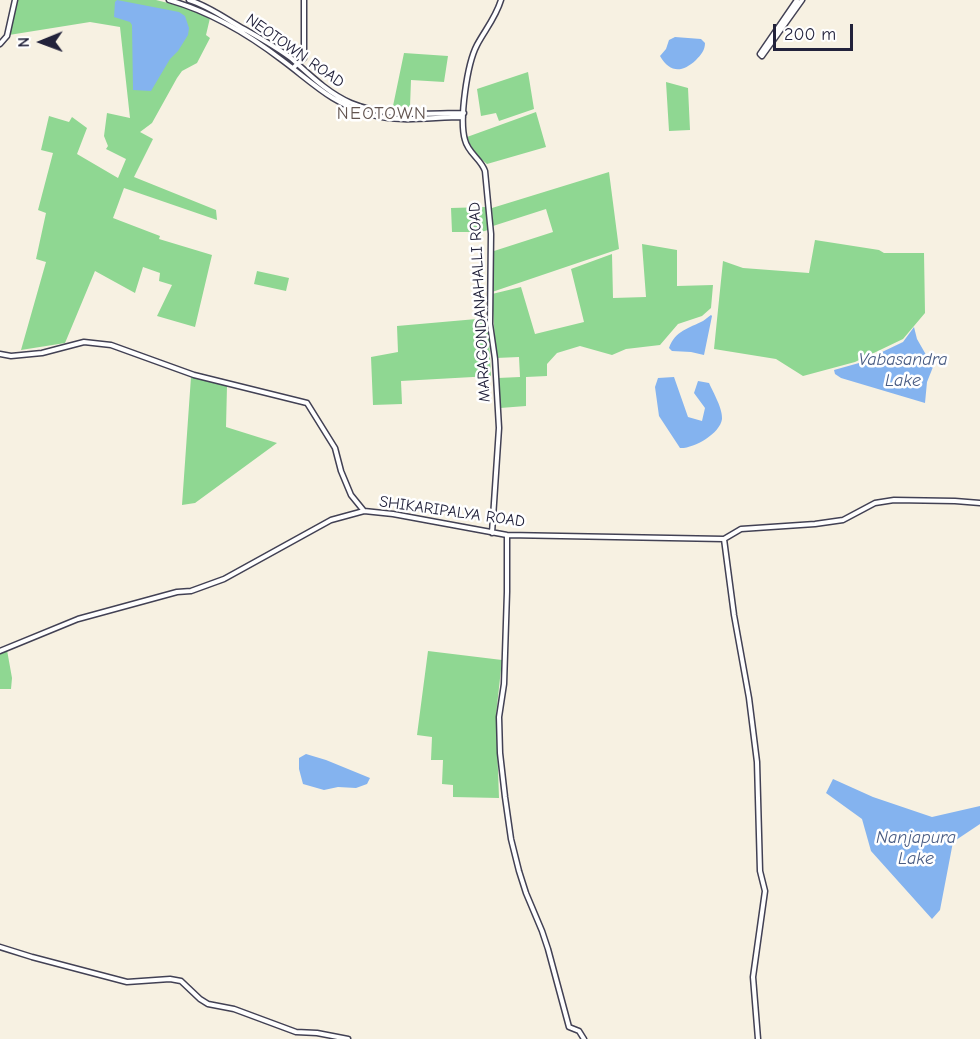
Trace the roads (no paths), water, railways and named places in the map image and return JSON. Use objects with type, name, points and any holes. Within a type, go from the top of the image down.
[{"type":"street","points":[[0,44],[7,36],[15,0]]},
{"type":"street","name":"NEOTOWN ROAD","points":[[169,0],[227,23],[267,48],[326,95],[342,104],[369,114],[392,119],[462,116]]},
{"type":"street","name":"NEOTOWN ROAD","points":[[189,0],[219,14],[270,44],[298,64],[320,84],[350,102],[393,114],[462,116]]},
{"type":"street","points":[[293,68],[304,58],[304,0]]},
{"type":"street","name":"MARAGONDANAHALLI ROAD","points":[[492,533],[499,428],[495,359],[490,324],[491,234],[485,171],[466,144],[462,116],[467,77],[476,45],[489,26],[501,0]]},
{"type":"street","points":[[761,55],[800,0]]},
{"type":"street","name":"SHIKARIPALYA ROAD","points":[[0,354],[12,356],[42,353],[84,342],[111,345],[194,375],[307,403],[335,448],[351,495],[364,511],[393,514],[507,535],[724,539]]},
{"type":"street","points":[[758,1039],[753,977],[765,891],[760,871],[757,762],[724,539],[741,529],[815,524],[843,519],[875,503],[894,500],[980,503]]},
{"type":"street","points":[[0,651],[78,619],[177,592],[205,587],[239,572],[331,520],[364,511]]},
{"type":"street","points":[[507,535],[504,684],[499,717],[500,753],[511,839],[525,893],[548,949],[569,1027],[579,1031],[584,1039]]},
{"type":"street","points":[[0,946],[32,957],[127,982],[170,979],[181,981],[208,1004],[234,1009],[296,1032],[317,1033],[348,1039]]},
{"type":"water","points":[[117,0],[179,12],[185,16],[189,28],[188,35],[151,91],[133,90],[132,25],[130,22],[114,17]]},
{"type":"water","points":[[675,37],[701,39],[705,43],[698,58],[681,69],[668,66],[660,56],[669,40]]},
{"type":"water","points":[[711,315],[704,355],[672,351],[669,348],[679,334]]},
{"type":"water","name":"Vabasandra Lake","points":[[914,327],[917,339],[933,367],[927,382],[925,403],[841,378],[835,374],[834,370],[859,363],[903,342]]},
{"type":"water","points":[[674,377],[688,417],[702,421],[705,408],[694,393],[698,381],[709,383],[722,415],[720,425],[711,435],[685,448],[680,448],[659,416],[655,387],[658,378]]},
{"type":"water","points":[[306,754],[370,778],[367,784],[356,788],[338,787],[324,790],[303,784],[299,758]]},
{"type":"water","name":"Nanjapura Lake","points":[[833,779],[873,797],[932,817],[980,806],[980,824],[953,842],[940,910],[932,919],[871,851],[862,819],[826,793]]},
{"type":"district","name":"NEOTOWN","points":[[382,114]]}]
